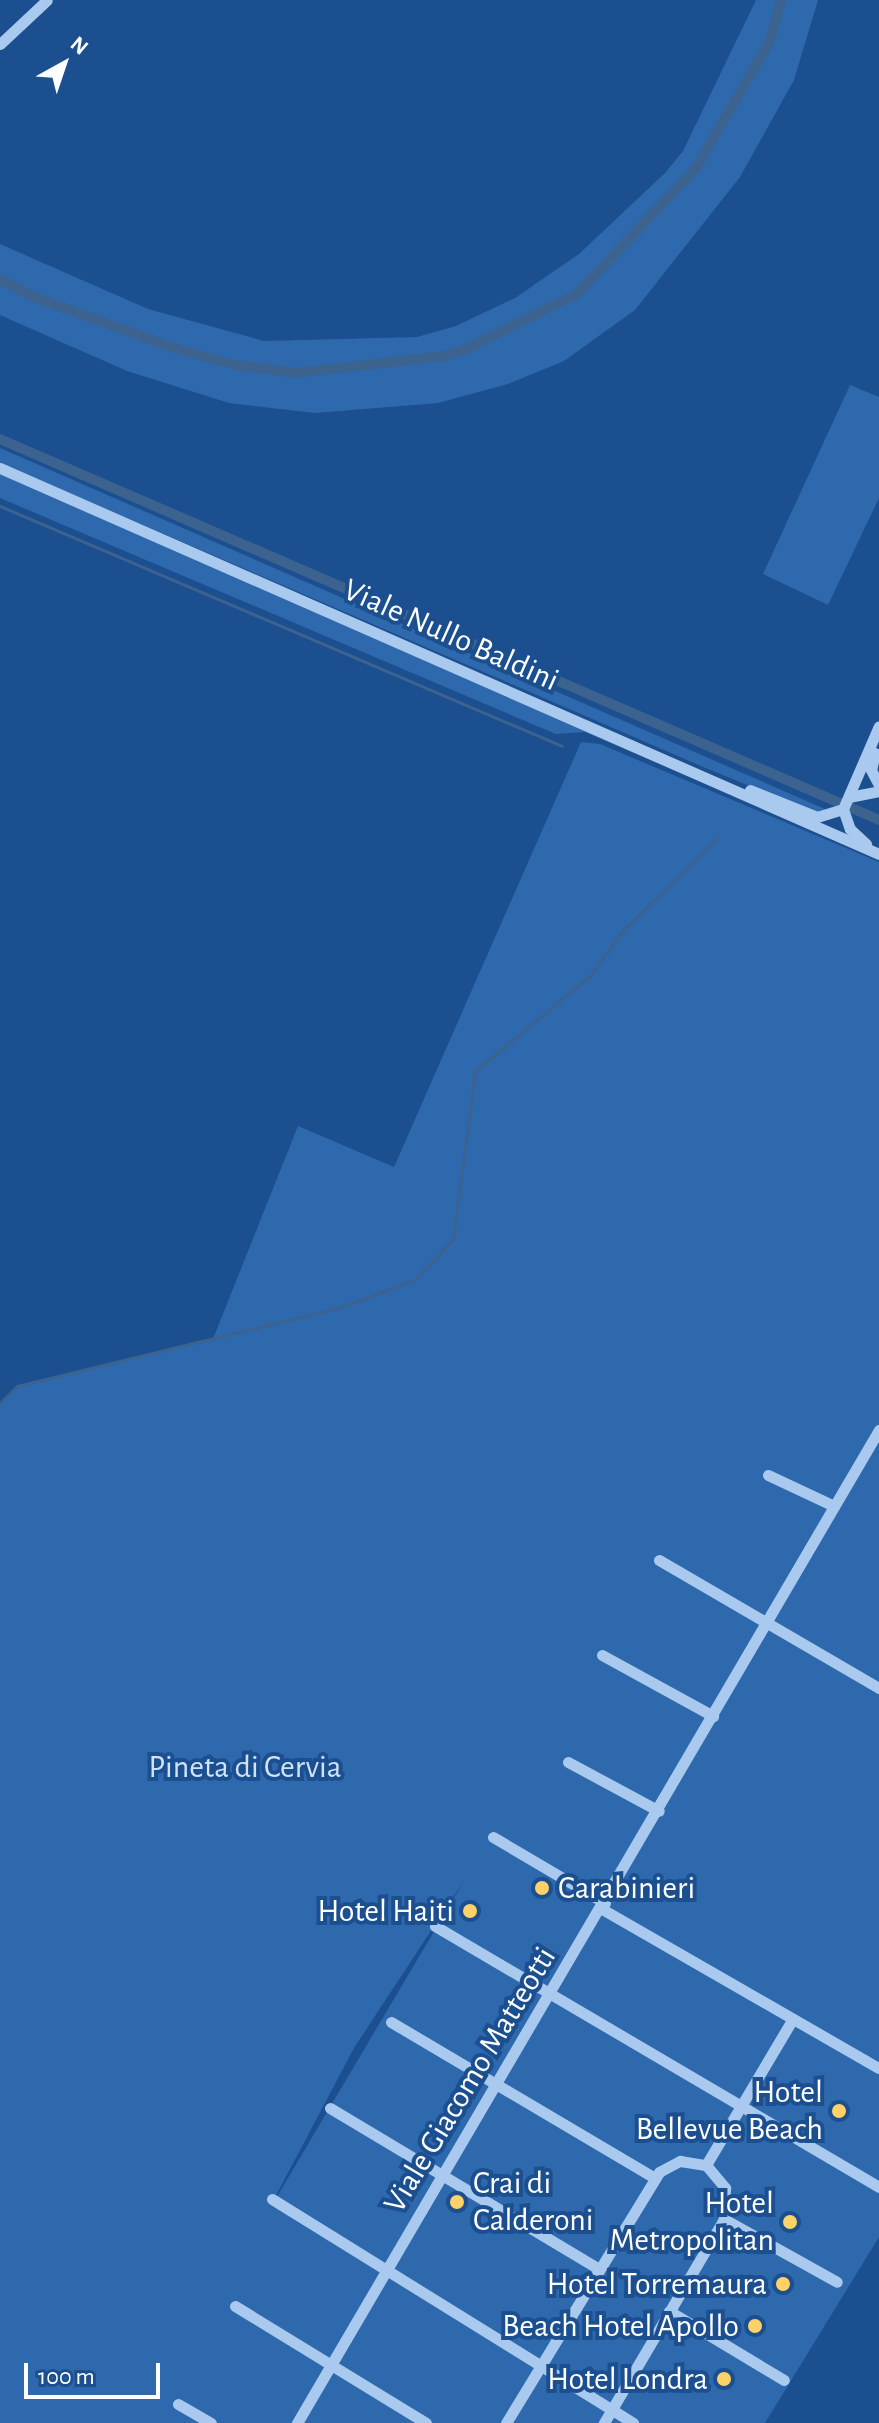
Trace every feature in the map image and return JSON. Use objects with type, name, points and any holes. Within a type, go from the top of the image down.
[{"type":"street","points":[[0,44],[47,0]]},
{"type":"street","name":"Viale Nullo Baldini","points":[[0,468],[682,764],[879,854]]},
{"type":"street","points":[[879,726],[846,803],[850,829],[879,854]]},
{"type":"street","points":[[879,743],[870,764],[879,785]]},
{"type":"street","points":[[682,764],[817,817],[879,791]]},
{"type":"street","name":"Viale Giacomo Matteotti","points":[[297,2423],[496,2084],[552,1995],[879,1430]]},
{"type":"street","points":[[768,1475],[834,1506]]},
{"type":"street","points":[[659,1560],[879,1688]]},
{"type":"street","points":[[602,1655],[713,1716]]},
{"type":"street","points":[[568,1762],[659,1811]]},
{"type":"street","points":[[493,1837],[792,2020],[879,2068]]},
{"type":"street","points":[[435,1926],[879,2187]]},
{"type":"street","points":[[706,2165],[792,2020]]},
{"type":"street","points":[[391,2022],[655,2178]]},
{"type":"street","points":[[330,2108],[599,2269]]},
{"type":"street","points":[[506,2423],[655,2178],[672,2163],[706,2165],[725,2188],[724,2219],[604,2423]]},
{"type":"street","points":[[272,2199],[633,2423]]},
{"type":"street","points":[[724,2219],[837,2282]]},
{"type":"street","points":[[235,2306],[426,2423]]},
{"type":"street","points":[[669,2311],[784,2380]]},
{"type":"street","points":[[178,2404],[211,2423]]},
{"type":"green space","points":[[756,0],[818,0],[794,80],[740,177],[635,310],[564,361],[508,384],[438,403],[315,413],[229,403],[127,371],[0,315],[0,244],[148,309],[264,341],[417,337],[456,326],[515,298],[579,254],[666,172],[683,151]]},
{"type":"green space","points":[[850,385],[879,397],[879,498],[828,605],[763,574]]},
{"type":"green space","points":[[0,448],[825,809],[824,812],[815,813],[701,766],[0,463]]},
{"type":"green space","points":[[0,473],[732,795],[585,732],[556,734],[0,498]]},
{"type":"green space","name":"Pineta di Cervia","points":[[581,742],[600,744],[879,862],[879,2237],[765,2423],[0,2423],[0,1404],[18,1386],[213,1339],[298,1126],[394,1167]],"holes":[[[465,1879],[272,2205],[354,2048]]]},
{"type":"waterway","points":[[0,279],[34,297],[177,349],[236,365],[296,373],[445,356],[466,349],[577,294],[696,168],[770,41],[781,0]]},
{"type":"waterway","points":[[0,439],[879,820]]},
{"type":"waterway","points":[[0,506],[562,746]]},
{"type":"waterway","points":[[0,1403],[17,1386],[338,1308],[415,1280],[453,1239],[475,1071],[590,976],[623,930],[717,839]]},
{"type":"place","name":"Carabinieri","points":[[542,1888]]},
{"type":"place","name":"Hotel Haiti","points":[[470,1911]]},
{"type":"place","name":"Hotel Bellevue Beach","points":[[839,2111]]},
{"type":"place","name":"Crai di Calderoni","points":[[457,2202]]},
{"type":"place","name":"Hotel Metropolitan","points":[[790,2222]]},
{"type":"place","name":"Hotel Torremaura","points":[[783,2284]]},
{"type":"place","name":"Beach Hotel Apollo","points":[[755,2326]]},
{"type":"place","name":"Hotel Londra","points":[[724,2379]]}]
